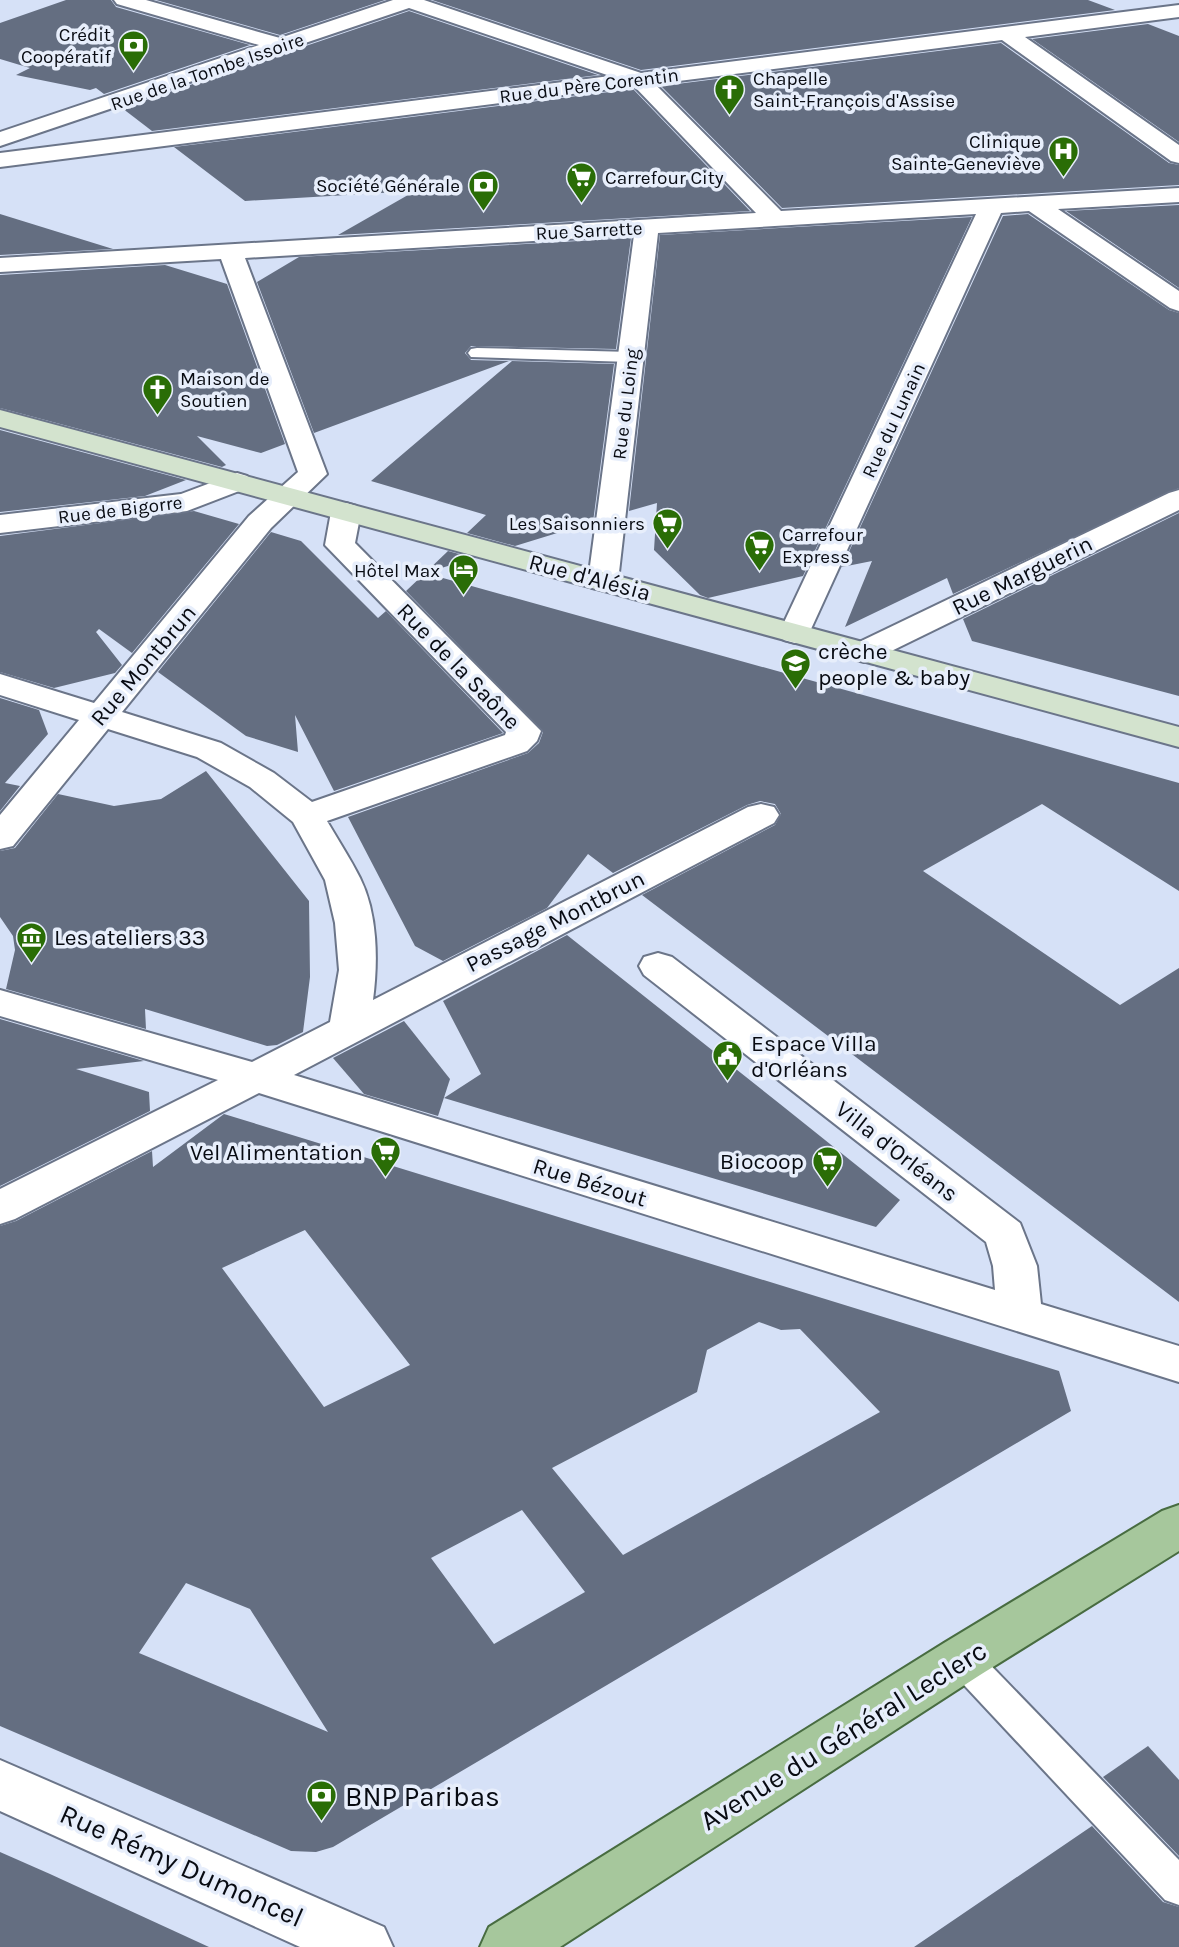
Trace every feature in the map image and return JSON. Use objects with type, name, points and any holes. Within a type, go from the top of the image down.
[{"type":"main road","name":"Rue d'Alésia","points":[[0,418],[1179,737]]},
{"type":"main road","name":"Avenue du Général Leclerc","points":[[509,1947],[962,1659],[1179,1526]]},
{"type":"street","points":[[124,0],[283,45]]},
{"type":"street","points":[[409,0],[639,79],[775,219]]},
{"type":"street","name":"Rue de la Tombe Issoire","points":[[0,139],[409,0]]},
{"type":"street","name":"Rue du Père Corentin","points":[[0,160],[1179,11]]},
{"type":"street","points":[[1006,33],[1179,156]]},
{"type":"street","points":[[0,116],[35,128],[58,152]]},
{"type":"street","name":"Rue Sarrette","points":[[0,265],[1179,195]]},
{"type":"street","points":[[1034,204],[1179,303]]},
{"type":"street","name":"Rue du Lunain","points":[[795,633],[992,206]]},
{"type":"street","name":"Rue du Loing","points":[[603,581],[647,226]]},
{"type":"street","name":"Rue Montbrun","points":[[0,838],[260,522],[313,474],[230,251]]},
{"type":"street","name":"Rue de Bigorre","points":[[0,524],[187,502],[237,482]]},
{"type":"street","name":"Rue Marguerin","points":[[864,652],[1179,499]]},
{"type":"street","name":"Rue de la Saône","points":[[307,816],[515,744],[520,741],[524,731],[340,545],[346,512]]},
{"type":"street","points":[[0,684],[209,750],[262,780],[307,816],[343,880],[354,923],[358,970],[349,1027]]},
{"type":"street","name":"Passage Montbrun","points":[[257,1079],[349,1027],[761,815]]},
{"type":"street","name":"Villa d'Orléans","points":[[658,966],[1005,1234],[1015,1266],[1019,1314]]},
{"type":"street","name":"Rue Bézout","points":[[0,1003],[257,1079],[1179,1364]]},
{"type":"street","points":[[0,1208],[257,1079]]},
{"type":"street","name":"Rue Rémy Dumoncel","points":[[0,1785],[364,1947]]},
{"type":"lane","points":[[477,352],[631,357]]},
{"type":"lane","points":[[962,1659],[1179,1887]]},
{"type":"building","points":[[66,0],[111,0],[116,7],[250,45],[104,94],[96,88],[90,90],[16,75],[30,68],[0,59],[0,23]]},
{"type":"building","points":[[156,0],[385,0],[280,35]]},
{"type":"building","points":[[432,0],[1088,0],[1115,10],[641,70]]},
{"type":"building","points":[[409,11],[598,75],[152,131],[122,108]]},
{"type":"building","points":[[1148,24],[1179,36],[1179,142],[1032,39]]},
{"type":"building","points":[[1001,43],[1169,163],[1179,165],[1179,185],[782,208],[661,86]]},
{"type":"building","points":[[633,89],[750,211],[338,235],[415,191],[245,201],[174,147]]},
{"type":"building","points":[[1179,205],[1179,288],[1066,211]]},
{"type":"building","points":[[0,214],[113,249],[0,255]]},
{"type":"building","points":[[1028,214],[1169,310],[1179,313],[1179,488],[953,594],[947,578],[845,627],[872,561],[842,567],[1003,216]]},
{"type":"building","points":[[972,217],[803,576],[708,598],[700,595],[654,550],[657,503],[629,511],[660,235]]},
{"type":"building","points":[[631,238],[616,349],[471,346],[465,353],[471,360],[509,361],[314,433],[257,282],[299,257]]},
{"type":"building","points":[[165,265],[227,284],[285,444],[261,453],[197,436],[226,465],[222,467],[0,408],[0,275]]},
{"type":"building","points":[[512,361],[614,364],[593,522],[515,546],[467,533],[486,515],[371,481]]},
{"type":"building","points":[[0,430],[186,480],[145,496],[0,512]]},
{"type":"building","points":[[194,511],[239,524],[132,653],[99,629],[96,632],[122,665],[115,673],[54,688],[0,672],[0,536]]},
{"type":"building","points":[[1179,513],[1179,696],[972,641],[963,619]]},
{"type":"building","points":[[271,532],[301,541],[378,618],[386,611],[503,733],[334,791],[295,715],[298,752],[246,736],[158,672]]},
{"type":"building","points":[[448,551],[474,558],[425,573]]},
{"type":"building","points":[[425,573],[1179,783],[1179,891],[1042,804],[923,871],[1120,1005],[1179,968],[1179,1302],[642,895],[775,825],[781,814],[775,804],[760,801],[747,805],[613,873],[588,854],[547,908],[443,961],[415,946],[348,817],[528,753],[539,743],[543,732],[406,591]]},
{"type":"building","points":[[0,698],[39,710],[48,734],[5,783],[20,786],[0,811]]},
{"type":"building","points":[[206,771],[309,901],[310,977],[303,1032],[277,1045],[267,1046],[145,1009],[146,1029],[6,989],[15,950],[13,936],[0,917],[0,851],[15,848],[58,794],[114,806],[161,799]]},
{"type":"building","points":[[567,935],[900,1200],[876,1227],[444,1098],[481,1074],[443,1001]]},
{"type":"building","points":[[0,1019],[144,1061],[76,1069],[149,1092],[150,1111],[0,1186]]},
{"type":"building","points":[[404,1021],[450,1079],[438,1116],[364,1094],[333,1058]]},
{"type":"building","points":[[224,1114],[1059,1371],[1071,1411],[333,1847],[316,1852],[291,1851],[0,1726],[0,1226],[16,1221],[152,1151],[153,1167]],"holes":[[[305,1230],[410,1365],[324,1407],[222,1268]],[[759,1322],[781,1330],[800,1329],[880,1412],[623,1555],[552,1468],[697,1392],[707,1350]],[[522,1510],[585,1592],[494,1644],[431,1558]],[[186,1583],[250,1609],[328,1732],[139,1653]]]},
{"type":"building","points":[[1148,1746],[1179,1780],[1179,1856],[1103,1777]]},
{"type":"building","points":[[1092,1826],[1163,1902],[1179,1907],[1179,1947],[914,1947]]},
{"type":"building","points":[[0,1852],[50,1874],[209,1947],[0,1947]]},
{"type":"place","name":"Crédit Coopératif","points":[[134,72]]},
{"type":"place","name":"Chapelle Saint-François d'Assise","points":[[730,116]]},
{"type":"place","name":"Clinique Sainte-Geneviève","points":[[1064,179]]},
{"type":"place","name":"Carrefour City","points":[[582,204]]},
{"type":"place","name":"Société Générale","points":[[483,212]]},
{"type":"place","name":"Maison de Soutien","points":[[157,416]]},
{"type":"place","name":"Les Saisonniers","points":[[668,550]]},
{"type":"place","name":"Carrefour Express","points":[[759,572]]},
{"type":"place","name":"Hôtel Max","points":[[463,597]]},
{"type":"place","name":"crèche people & baby","points":[[795,691]]},
{"type":"place","name":"Les ateliers 33","points":[[31,964]]},
{"type":"place","name":"Espace Villa d'Orléans","points":[[728,1083]]},
{"type":"place","name":"Vel Alimentation","points":[[386,1179]]},
{"type":"place","name":"Biocoop","points":[[827,1188]]},
{"type":"place","name":"BNP Paribas","points":[[322,1823]]}]
